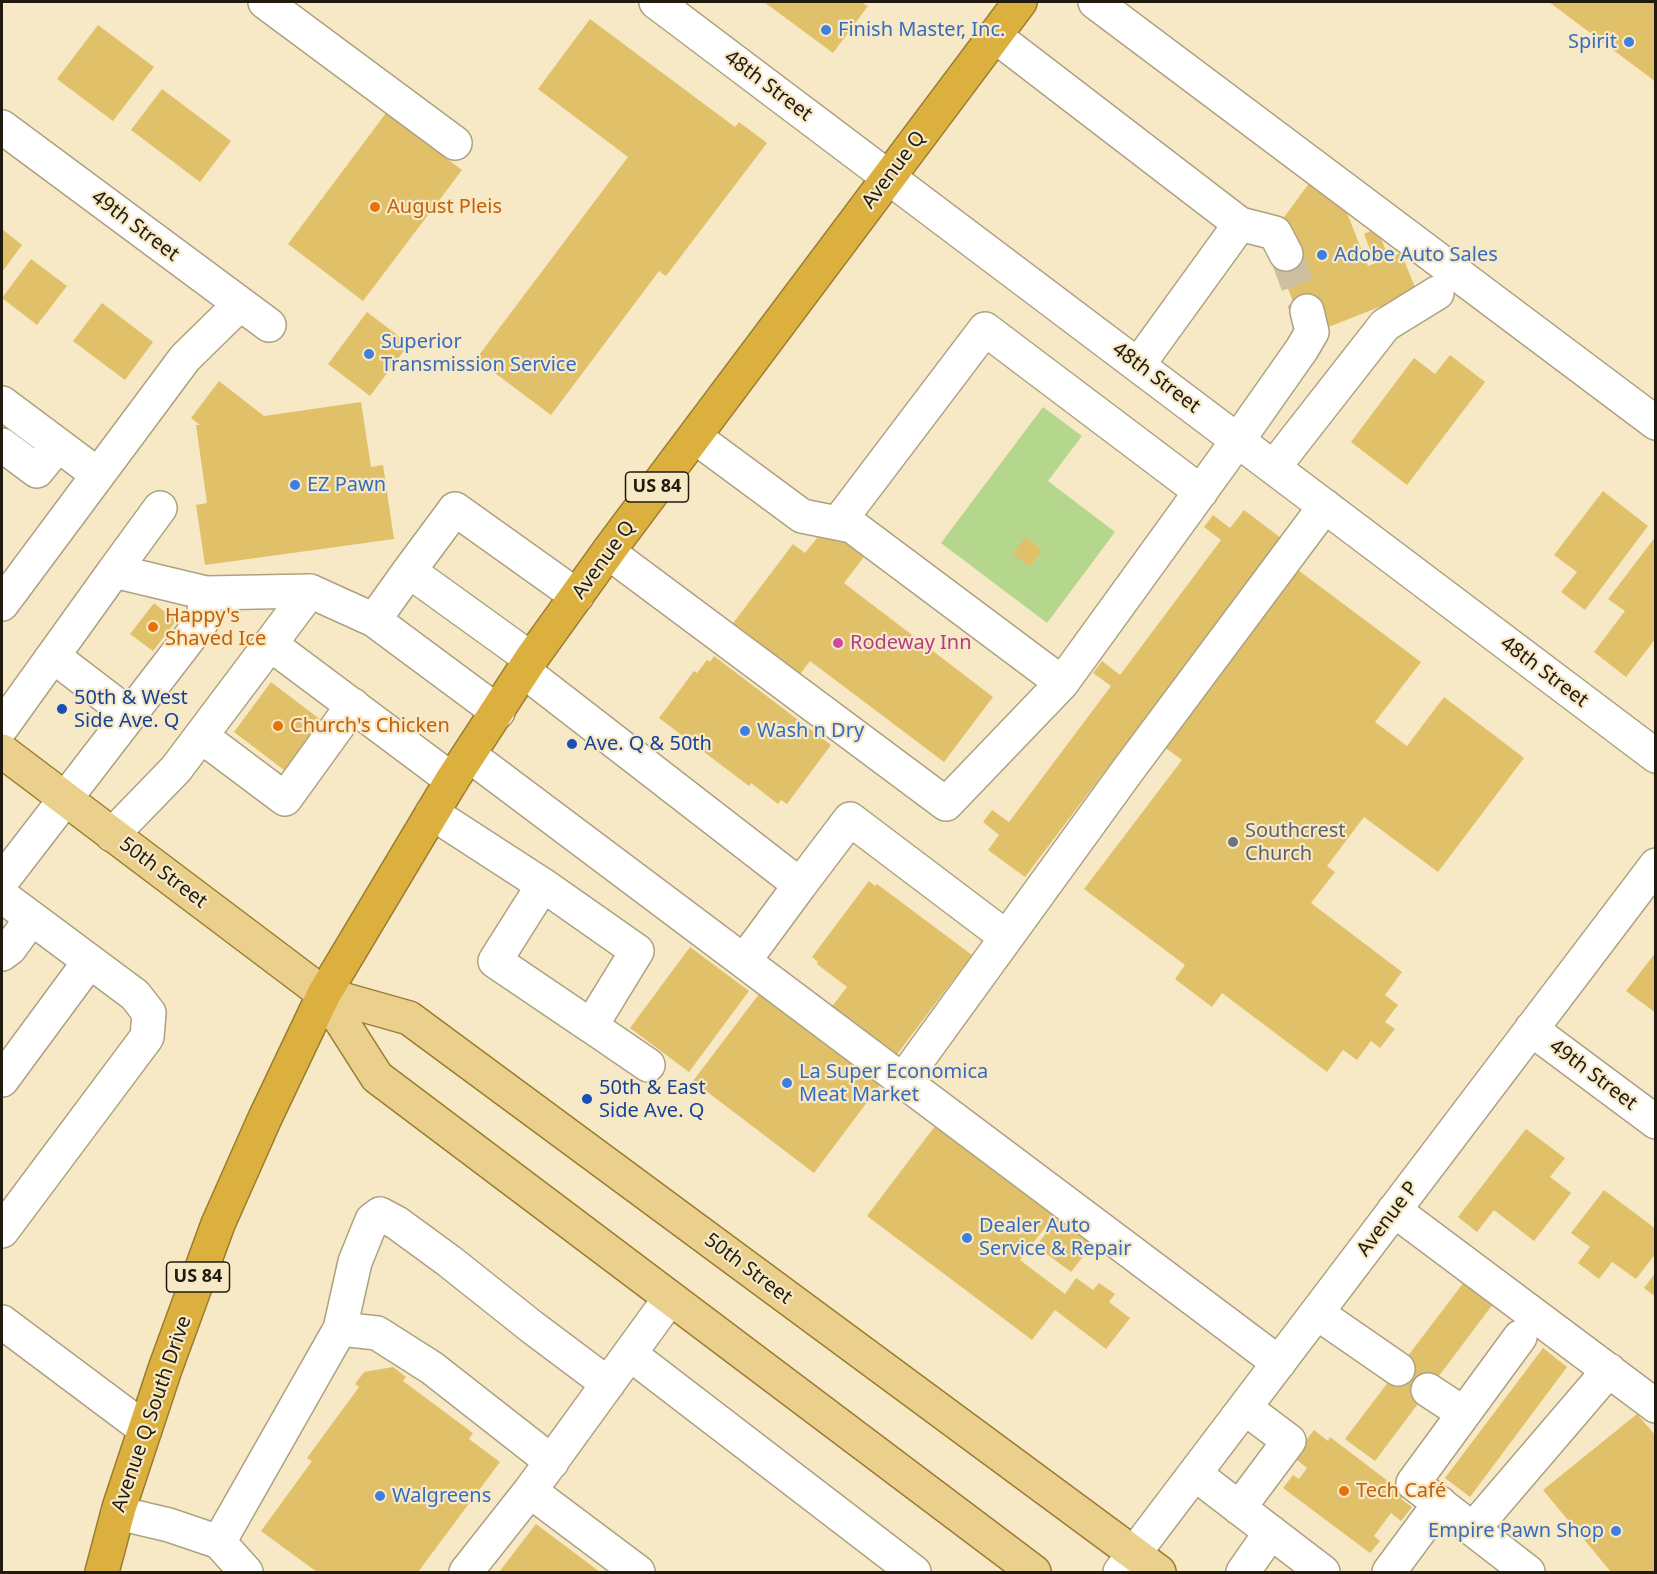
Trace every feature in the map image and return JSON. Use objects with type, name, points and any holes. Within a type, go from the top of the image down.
[{"type":"highway","name":"Avenue Q","points":[[324,994],[432,813],[528,666],[577,596],[1020,2]]},
{"type":"highway","name":"Avenue Q South Drive","points":[[102,1572],[145,1429],[218,1224],[324,994]]},
{"type":"main road","name":"50th Street","points":[[2,751],[324,994],[377,1077],[1034,1572]]},
{"type":"main road","name":"50th Street","points":[[324,994],[409,1018],[1138,1566]]},
{"type":"street","points":[[266,2],[455,143]]},
{"type":"street","name":"48th Street","points":[[656,2],[1656,756]]},
{"type":"street","points":[[1095,2],[1656,423]]},
{"type":"street","points":[[995,36],[1240,224],[1275,233],[1286,254]]},
{"type":"street","name":"49th Street","points":[[2,127],[269,325]]},
{"type":"street","points":[[1138,364],[1240,224]]},
{"type":"street","points":[[1274,467],[1385,325],[1437,293]]},
{"type":"street","points":[[2,604],[184,358],[240,304]]},
{"type":"street","points":[[608,552],[946,804],[1062,684],[1238,440],[1312,332],[1307,311]]},
{"type":"street","points":[[838,523],[985,329],[1201,492]]},
{"type":"street","points":[[2,403],[97,474]]},
{"type":"street","points":[[695,436],[802,516],[852,526],[1062,684]]},
{"type":"street","points":[[2,445],[37,471],[58,445]]},
{"type":"street","points":[[903,1080],[1325,506]]},
{"type":"street","points":[[2,728],[160,508]]},
{"type":"street","points":[[374,620],[455,509],[577,596]]},
{"type":"street","points":[[114,571],[206,593],[310,591],[374,620],[498,712]]},
{"type":"street","points":[[409,571],[800,885]]},
{"type":"street","points":[[112,835],[176,769],[208,741],[276,648],[310,591]]},
{"type":"street","points":[[2,881],[203,620],[206,593]]},
{"type":"street","points":[[276,648],[353,705],[461,768],[744,961],[1279,1364]]},
{"type":"street","points":[[53,656],[130,715]]},
{"type":"street","points":[[208,741],[285,799],[353,705]]},
{"type":"street","points":[[432,813],[543,885],[637,951],[591,1026]]},
{"type":"street","points":[[744,961],[850,819],[1006,937]]},
{"type":"street","name":"Avenue P","points":[[1138,1566],[1195,1474],[1656,865]]},
{"type":"street","points":[[543,885],[495,961],[648,1065]]},
{"type":"street","points":[[2,896],[135,995],[149,1013],[147,1037],[2,1231]]},
{"type":"street","points":[[2,954],[10,948],[31,919]]},
{"type":"street","points":[[2,1080],[89,962]]},
{"type":"street","name":"49th Street","points":[[1532,1029],[1656,1122]]},
{"type":"street","points":[[1395,1210],[1656,1406]]},
{"type":"street","points":[[219,1542],[340,1329],[355,1262],[372,1220],[380,1214],[397,1223],[449,1261],[608,1384]]},
{"type":"street","points":[[466,1572],[552,1462],[670,1298]]},
{"type":"street","points":[[1317,1313],[1398,1369]]},
{"type":"street","points":[[2,1322],[145,1429]]},
{"type":"street","points":[[340,1329],[377,1334],[387,1339],[432,1368],[552,1462]]},
{"type":"street","points":[[1520,1337],[1413,1483],[1528,1572]]},
{"type":"street","points":[[630,1354],[914,1572]]},
{"type":"street","points":[[1473,1528],[1609,1370]]},
{"type":"street","points":[[1428,1390],[1463,1413]]},
{"type":"street","points":[[1239,1508],[1289,1441],[1245,1408]]},
{"type":"street","points":[[1195,1474],[1323,1572]]},
{"type":"street","points":[[530,1491],[638,1572]]},
{"type":"street","points":[[1389,1572],[1440,1503]]},
{"type":"street","points":[[118,1513],[169,1525],[219,1542],[246,1572]]},
{"type":"street","points":[[1243,1572],[1271,1532]]},
{"type":"green space","points":[[1043,407],[1082,436],[1048,481],[1115,532],[1047,623],[941,543]]},
{"type":"building","name":"Finish Master, Inc.","points":[[764,2],[861,2],[868,6],[833,53]]},
{"type":"building","name":"Spirit","points":[[1549,2],[1656,2],[1656,82]]},
{"type":"building","points":[[590,19],[735,127],[739,122],[767,143],[666,276],[659,271],[551,415],[476,359],[628,157],[538,89]]},
{"type":"building","points":[[98,25],[154,67],[113,121],[57,79]]},
{"type":"building","points":[[162,89],[231,141],[200,182],[131,130]]},
{"type":"building","name":"August Pleis","points":[[386,113],[462,170],[363,301],[288,244]]},
{"type":"building","name":"Adobe Auto Sales","points":[[1310,182],[1339,204],[1341,209],[1345,208],[1368,266],[1401,253],[1417,292],[1321,330],[1298,315],[1276,257],[1279,224]]},
{"type":"building","points":[[1377,228],[1388,256],[1375,262],[1364,234]]},
{"type":"building","points":[[2,229],[22,245],[2,272]]},
{"type":"building","points":[[31,259],[67,286],[37,325],[2,298]]},
{"type":"building","points":[[102,303],[153,342],[125,380],[73,341]]},
{"type":"building","name":"Superior Transmission Service","points":[[367,312],[409,344],[370,396],[328,364]]},
{"type":"building","points":[[1450,355],[1485,382],[1407,485],[1351,442],[1414,358],[1435,374]]},
{"type":"building","name":"EZ Pawn","points":[[219,381],[264,416],[361,402],[371,467],[383,465],[394,539],[205,565],[196,505],[207,503],[196,425],[200,425],[191,418]]},
{"type":"building","points":[[1603,491],[1648,526],[1585,610],[1561,592],[1577,572],[1554,555]]},
{"type":"building","points":[[1244,510],[1281,538],[1025,877],[988,850],[999,835],[983,822],[992,810],[1009,822],[1111,686],[1093,673],[1102,661],[1120,675],[1221,540],[1204,527],[1213,515],[1230,528]]},
{"type":"building","name":"Rodeway Inn","points":[[825,528],[864,557],[844,583],[993,697],[944,762],[810,661],[798,677],[731,626],[793,544],[805,553]]},
{"type":"building","points":[[1656,536],[1656,638],[1626,677],[1594,652],[1625,611],[1608,599]]},
{"type":"building","points":[[1025,537],[1042,550],[1030,567],[1013,554]]},
{"type":"building","name":"Southcrest Church","points":[[1298,570],[1421,662],[1375,722],[1407,746],[1444,697],[1524,758],[1438,872],[1364,817],[1327,866],[1335,872],[1311,903],[1402,972],[1385,995],[1398,1005],[1385,1022],[1395,1029],[1380,1048],[1371,1041],[1357,1060],[1343,1050],[1327,1072],[1222,993],[1212,1007],[1175,979],[1185,965],[1084,889],[1182,760],[1164,747]]},
{"type":"building","name":"Happy's Shaved Ice","points":[[154,603],[176,621],[153,651],[130,634]]},
{"type":"building","name":"Wash n Dry","points":[[714,656],[831,745],[787,804],[781,800],[778,804],[751,783],[749,786],[659,718],[694,671],[697,673],[707,660],[710,662]]},
{"type":"building","name":"Church's Chicken","points":[[271,682],[321,720],[284,770],[234,732]]},
{"type":"building","points":[[869,881],[875,886],[877,884],[972,955],[895,1057],[830,1009],[847,987],[817,964],[818,962],[812,957]]},
{"type":"building","points":[[690,947],[749,991],[689,1072],[630,1028]]},
{"type":"building","points":[[1656,952],[1656,1013],[1626,991]]},
{"type":"building","name":"La Super Economica Meat Market","points":[[759,994],[880,1085],[814,1173],[693,1081]]},
{"type":"building","name":"Dealer Auto Service & Repair","points":[[935,1126],[1054,1216],[1020,1260],[1065,1294],[1076,1278],[1093,1290],[1099,1283],[1115,1294],[1109,1302],[1130,1318],[1106,1349],[1055,1310],[1032,1340],[867,1216]]},
{"type":"building","points":[[1526,1129],[1565,1158],[1550,1177],[1571,1193],[1534,1241],[1494,1210],[1477,1232],[1458,1217]]},
{"type":"building","points":[[1604,1190],[1656,1229],[1656,1253],[1636,1279],[1612,1262],[1599,1279],[1578,1263],[1590,1247],[1571,1233]]},
{"type":"building","points":[[1057,1219],[1092,1245],[1071,1272],[1036,1246]]},
{"type":"building","points":[[1656,1272],[1656,1297],[1644,1288]]},
{"type":"building","points":[[1464,1282],[1493,1304],[1375,1461],[1345,1439]]},
{"type":"building","points":[[1543,1348],[1567,1367],[1470,1497],[1445,1478]]},
{"type":"building","name":"Walgreens","points":[[393,1367],[406,1377],[403,1381],[473,1433],[469,1439],[500,1462],[418,1572],[317,1572],[261,1531],[312,1461],[307,1458],[359,1387],[355,1384],[364,1372]]},
{"type":"building","name":"Empire Pawn Shop","points":[[1637,1414],[1656,1436],[1656,1572],[1611,1572],[1543,1490]]},
{"type":"building","name":"Tech Café","points":[[1314,1430],[1328,1441],[1330,1437],[1405,1494],[1401,1499],[1412,1507],[1401,1521],[1391,1513],[1374,1536],[1380,1541],[1370,1553],[1283,1488],[1293,1475],[1299,1479],[1307,1468],[1293,1457]]},
{"type":"building","points":[[536,1524],[600,1572],[499,1572]]},
{"type":"tunnel","points":[[1286,254],[1307,311]]},
{"type":"place","name":"Finish Master, Inc.","points":[[826,30]]},
{"type":"place","name":"Spirit","points":[[1629,42]]},
{"type":"place","name":"August Pleis","points":[[375,207]]},
{"type":"place","name":"Adobe Auto Sales","points":[[1322,255]]},
{"type":"place","name":"Superior Transmission Service","points":[[369,354]]},
{"type":"place","name":"EZ Pawn","points":[[295,485]]},
{"type":"place","name":"Happy's Shaved Ice","points":[[153,627]]},
{"type":"place","name":"Rodeway Inn","points":[[838,643]]},
{"type":"place","name":"50th & West Side Ave. Q","points":[[62,709]]},
{"type":"place","name":"Church's Chicken","points":[[278,726]]},
{"type":"place","name":"Wash n Dry","points":[[745,731]]},
{"type":"place","name":"Ave. Q & 50th","points":[[572,744]]},
{"type":"place","name":"Southcrest Church","points":[[1233,842]]},
{"type":"place","name":"La Super Economica Meat Market","points":[[787,1083]]},
{"type":"place","name":"50th & East Side Ave. Q","points":[[587,1099]]},
{"type":"place","name":"Dealer Auto Service & Repair","points":[[967,1238]]},
{"type":"place","name":"Tech Café","points":[[1344,1491]]},
{"type":"place","name":"Walgreens","points":[[380,1496]]},
{"type":"place","name":"Empire Pawn Shop","points":[[1616,1531]]}]
